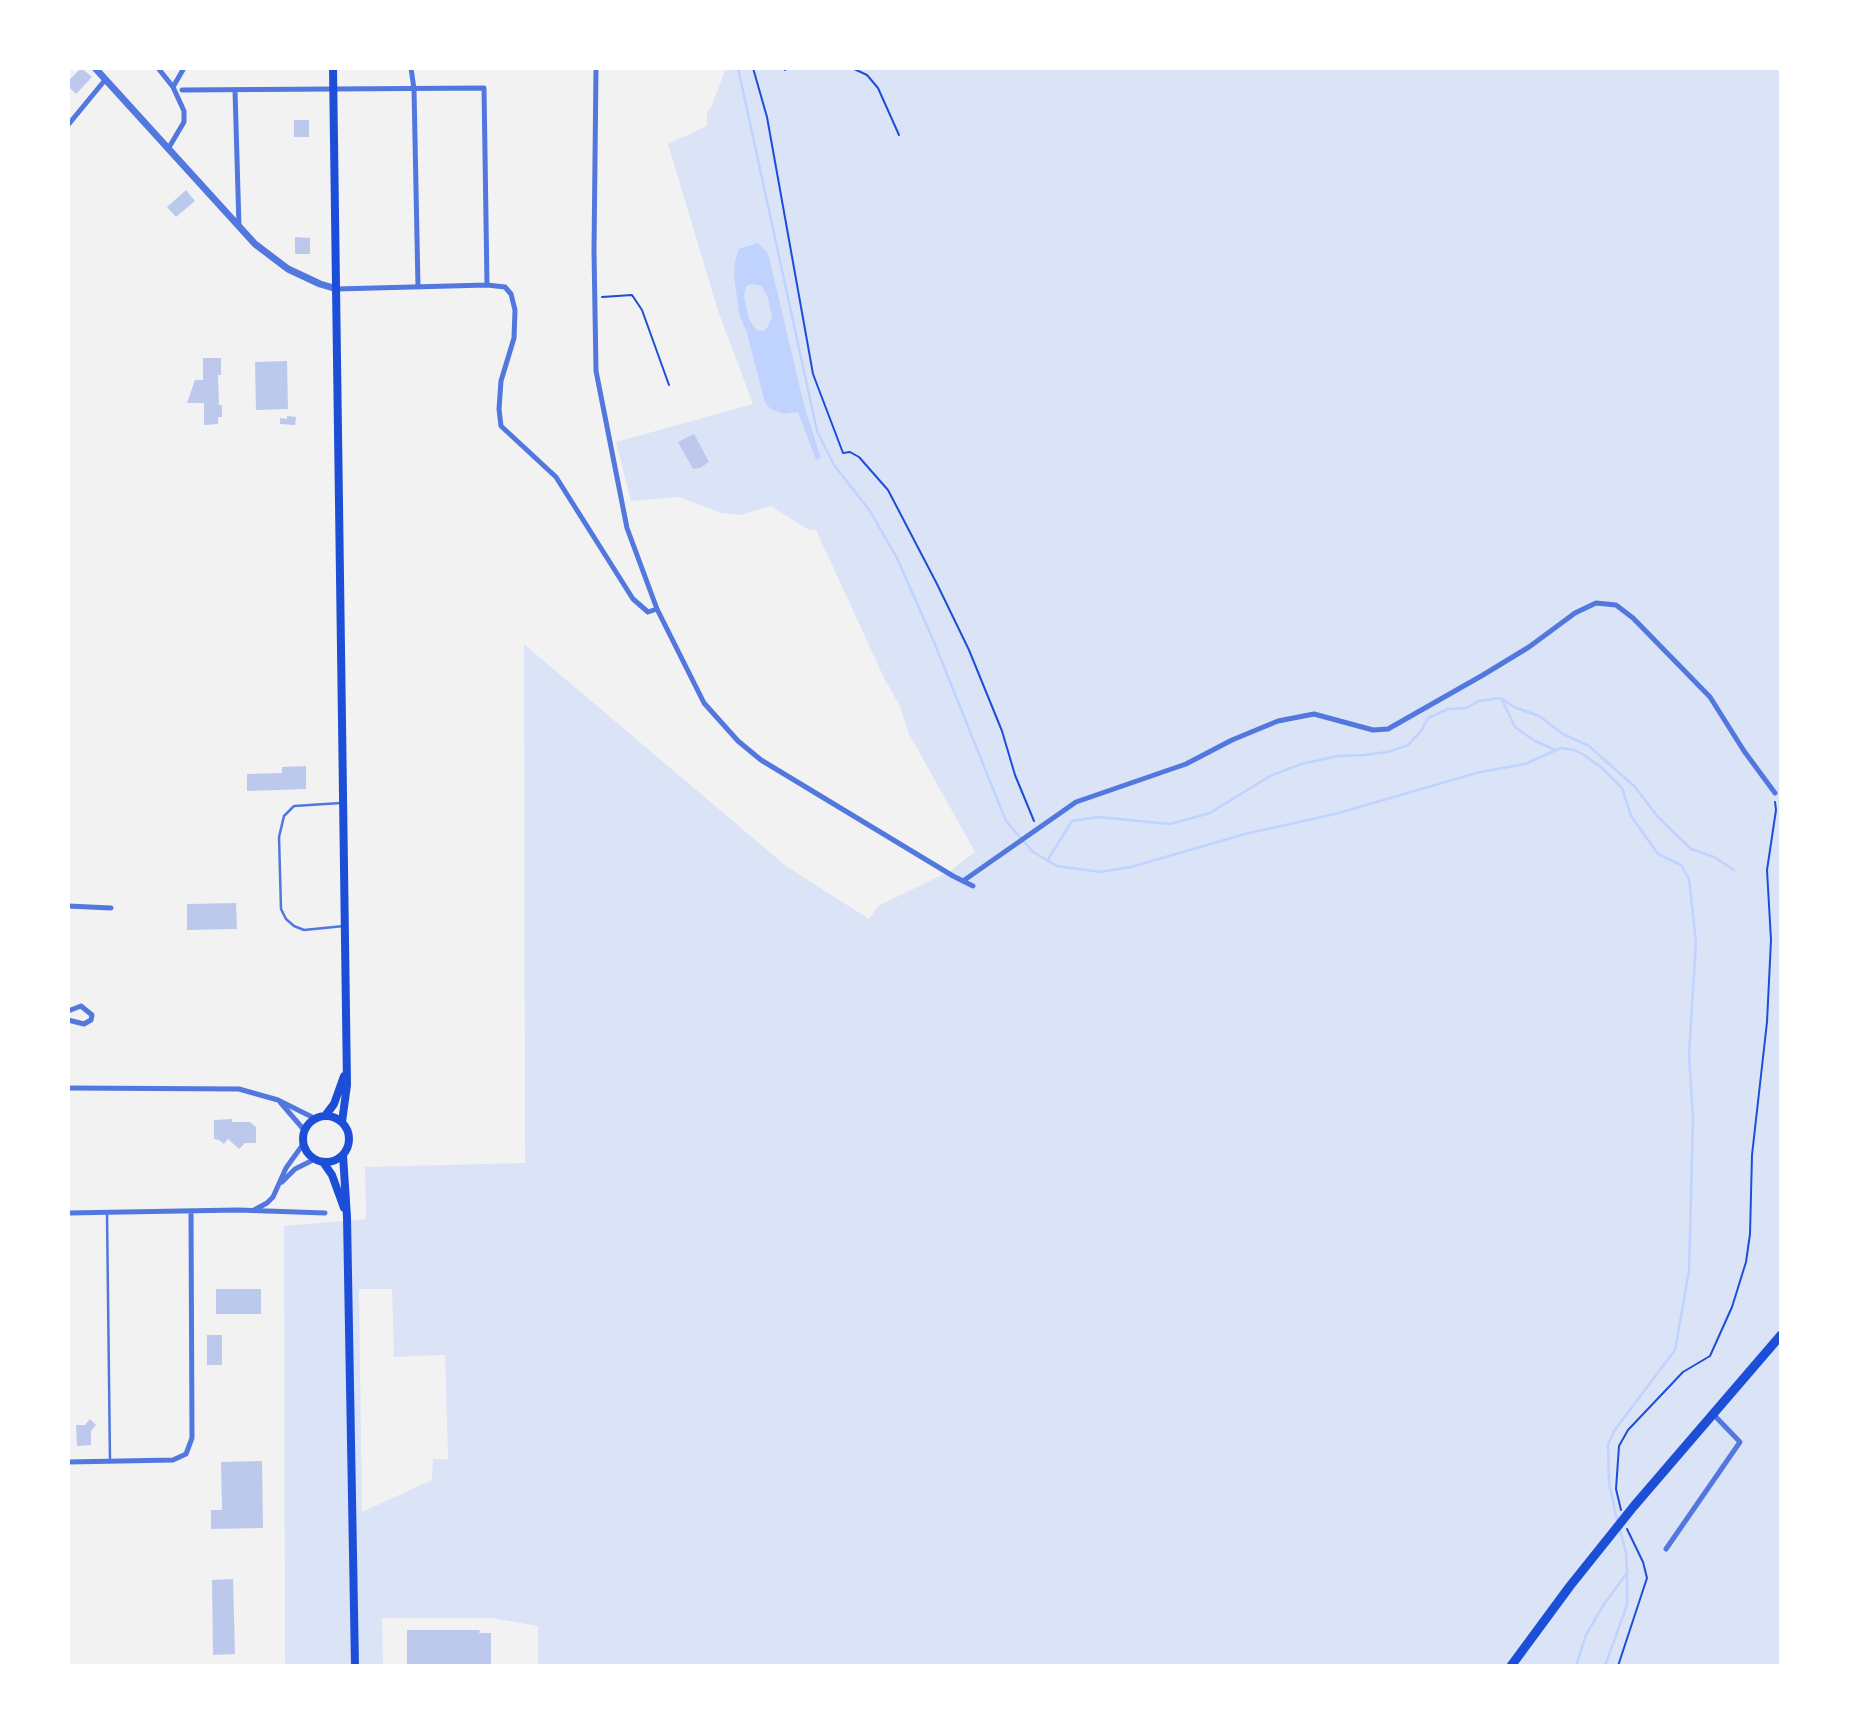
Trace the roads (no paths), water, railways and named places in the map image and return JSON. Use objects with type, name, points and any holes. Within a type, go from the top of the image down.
[{"type":"main road","points":[[319,1161],[335,1160],[343,1155],[349,1137],[342,1122],[347,1085],[333,68]]},
{"type":"main road","points":[[346,1070],[334,1104],[325,1116],[316,1119],[305,1131],[304,1143],[307,1151],[332,1175],[347,1217]]},
{"type":"main road","points":[[325,1116],[342,1122]]},
{"type":"main road","points":[[343,1155],[347,1217],[355,1666]]},
{"type":"main road","points":[[1511,1666],[1634,1506],[1781,1335]]},
{"type":"street","points":[[94,68],[255,244],[288,269],[337,289],[487,285],[505,287],[511,294],[515,310],[514,338],[500,381],[501,426],[556,477],[633,599],[648,612],[656,609]]},
{"type":"street","points":[[158,68],[173,87],[184,111],[184,122],[168,149]]},
{"type":"street","points":[[173,87],[184,68]]},
{"type":"street","points":[[411,68],[414,89],[418,287]]},
{"type":"street","points":[[596,68],[596,371],[623,512],[656,609],[704,703],[738,741],[761,760],[973,886]]},
{"type":"street","points":[[68,125],[105,80]]},
{"type":"street","points":[[182,90],[484,88],[487,285]]},
{"type":"street","points":[[236,90],[239,227]]},
{"type":"street","points":[[963,881],[1076,802],[1186,764],[1232,740],[1278,721],[1314,715],[1373,730],[1388,729],[1483,675],[1529,647],[1575,613],[1596,603],[1616,605],[1633,618],[1710,697],[1744,751],[1775,793]]},
{"type":"street","points":[[68,906],[111,908]]},
{"type":"street","points":[[68,1011],[81,1006],[92,1015],[91,1020],[84,1024],[68,1020]]},
{"type":"street","points":[[68,1088],[239,1089],[278,1100],[316,1119]]},
{"type":"street","points":[[278,1100],[305,1131]]},
{"type":"street","points":[[280,1185],[286,1168],[304,1143]]},
{"type":"street","points":[[251,1211],[268,1203],[295,1168],[319,1161]]},
{"type":"street","points":[[68,1462],[180,1457],[186,1454],[192,1438],[191,1210]]},
{"type":"street","points":[[68,1213],[191,1210],[326,1213]]},
{"type":"street","points":[[1712,1413],[1740,1442],[1748,1446]]},
{"type":"street","points":[[1666,1549],[1740,1442]]},
{"type":"lane","points":[[342,803],[295,806],[288,810],[280,825],[281,909],[286,919],[304,930],[344,926]]},
{"type":"lane","points":[[107,1213],[110,1461]]},
{"type":"water","points":[[758,243],[768,253],[804,405],[821,458],[816,460],[798,412],[784,414],[771,409],[765,403],[747,333],[739,313],[734,274],[739,249]],"holes":[[[746,286],[762,286],[772,317],[763,331],[756,330],[749,319],[744,296]]]},
{"type":"waterway","points":[[738,68],[817,431],[834,465],[870,511],[897,558],[1006,821],[1033,852],[1057,866],[1100,872],[1131,867],[1245,834],[1335,814],[1480,772],[1525,764],[1561,748],[1574,750],[1602,768],[1622,788],[1631,816],[1658,854],[1681,865],[1689,879],[1696,942],[1689,1054],[1693,1119],[1689,1271],[1675,1350],[1614,1431],[1608,1445],[1609,1483],[1617,1520]]},
{"type":"waterway","points":[[1047,861],[1072,821],[1098,817],[1170,824],[1210,813],[1270,776],[1301,764],[1338,756],[1388,752],[1408,745],[1421,731],[1428,718],[1448,709],[1466,708],[1479,701],[1501,698],[1514,707],[1539,716],[1563,734],[1589,746],[1635,787],[1658,817],[1691,849],[1714,857],[1734,870]]},
{"type":"waterway","points":[[1502,700],[1515,727],[1535,741],[1555,750]]},
{"type":"waterway","points":[[1576,1666],[1586,1635],[1627,1573],[1626,1553],[1620,1530]]},
{"type":"waterway","points":[[1605,1666],[1627,1605],[1627,1575]]}]
